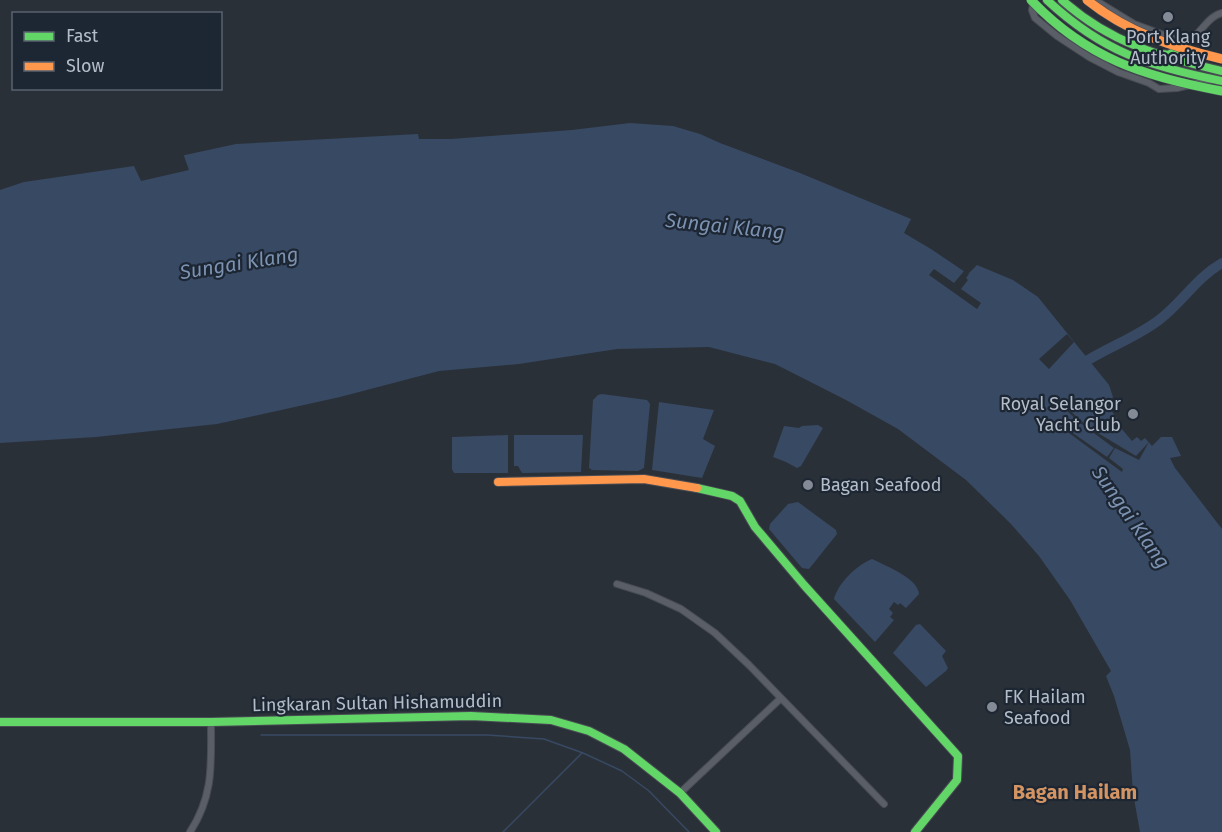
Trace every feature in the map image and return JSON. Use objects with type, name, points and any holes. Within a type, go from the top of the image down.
[{"type":"street","points":[[1033,0],[1032,10],[1035,18],[1089,57],[1118,72],[1159,89],[1218,80]]},
{"type":"street","points":[[1033,0],[1054,23],[1096,52],[1162,77],[1222,91]]},
{"type":"street","points":[[1047,0],[1059,13],[1088,35],[1125,56],[1164,69],[1218,80]]},
{"type":"street","points":[[1062,0],[1090,23],[1132,46],[1164,58],[1222,71]]},
{"type":"street","points":[[1087,0],[1122,25],[1161,44],[1222,59]]},
{"type":"street","points":[[1095,0],[1134,24],[1177,41],[1189,41]]},
{"type":"street","points":[[1146,51],[1169,55],[1189,41],[1214,15],[1222,13]]},
{"type":"street","points":[[498,482],[644,479],[726,493],[740,501],[755,527],[804,585],[958,756],[957,780],[915,832]]},
{"type":"street","points":[[617,584],[681,609],[715,633],[884,804]]},
{"type":"street","points":[[680,793],[780,699]]},
{"type":"street","name":"Lingkaran Sultan Hishamuddin","points":[[0,722],[211,722],[471,716],[551,720],[589,731],[624,749],[680,793],[716,832]]},
{"type":"street","points":[[190,832],[205,804],[211,773],[211,722]]},
{"type":"water","name":"Sungai Klang","points":[[630,123],[673,126],[700,134],[911,219],[904,233],[968,274],[977,265],[1013,280],[1038,297],[1109,385],[1113,397],[1109,402],[1113,407],[1110,409],[1117,418],[1115,421],[1132,441],[1137,437],[1141,441],[1145,438],[1152,446],[1161,437],[1172,437],[1181,456],[1170,458],[1175,468],[1222,529],[1222,832],[1140,832],[1133,793],[1130,750],[1106,676],[1111,671],[1070,600],[1039,556],[1010,523],[966,480],[898,429],[775,364],[709,347],[617,349],[519,364],[439,371],[340,397],[217,424],[96,437],[0,443],[0,190],[24,182],[134,166],[236,144],[418,134],[419,139],[451,139],[572,130]]},
{"type":"water","points":[[602,394],[647,400],[650,404],[644,468],[638,471],[592,470],[589,468],[593,400]]},
{"type":"water","points":[[659,402],[714,410],[703,439],[715,446],[702,478],[652,470]]},
{"type":"water","points":[[818,425],[823,428],[801,466],[797,468],[773,457],[784,426],[799,428]]},
{"type":"water","points":[[508,435],[508,473],[454,473],[452,437]]},
{"type":"water","points":[[514,435],[583,435],[581,472],[522,473],[518,466],[514,466]]},
{"type":"water","points":[[798,502],[836,530],[837,534],[809,569],[802,568],[769,529],[770,524],[788,504]]},
{"type":"water","points":[[872,559],[907,578],[917,588],[919,594],[906,608],[894,602],[889,609],[893,613],[890,617],[894,620],[875,642],[834,599],[849,575]]},
{"type":"water","points":[[920,624],[946,651],[942,656],[948,668],[926,687],[893,653],[916,625]]},
{"type":"pier","points":[[185,153],[189,170],[141,181],[134,166],[136,163]]},
{"type":"pier","points":[[934,269],[954,283],[964,271],[969,274],[966,278],[968,280],[961,289],[981,303],[977,309],[929,275]]},
{"type":"pier","points":[[1067,334],[1074,342],[1049,369],[1039,359]]},
{"type":"pier","points":[[1067,408],[1088,427],[1136,456],[1149,442],[1139,460],[1115,448],[1109,458],[1123,469],[1122,472],[1069,433],[1070,431],[1107,457],[1114,448],[1079,422],[1065,409]]},
{"type":"waterway","points":[[1077,367],[1159,320],[1204,276],[1222,263]]},
{"type":"waterway","points":[[261,735],[487,735],[544,739],[583,753],[622,771],[649,791],[689,832]]},
{"type":"waterway","points":[[503,832],[582,753]]},
{"type":"traffic: fast","points":[[1031,0],[1073,37],[1118,62],[1167,79],[1222,91]]},
{"type":"traffic: fast","points":[[1047,0],[1068,18],[1107,45],[1171,69],[1222,81]]},
{"type":"traffic: fast","points":[[1062,0],[1080,15],[1118,38],[1157,54],[1222,71]]},
{"type":"traffic: fast","points":[[1162,54],[1169,55],[1189,41]]},
{"type":"traffic: fast","points":[[697,488],[732,496],[740,501],[755,527],[804,585],[958,756],[957,780],[915,832]]},
{"type":"traffic: fast","points":[[0,722],[211,722],[471,716],[551,720],[589,731],[624,749],[680,793],[716,832]]},
{"type":"traffic: slow","points":[[1087,0],[1134,30],[1185,49],[1222,59]]},
{"type":"traffic: slow","points":[[498,482],[644,479],[697,488]]},
{"type":"place","name":"Port Klang Authority","points":[[1168,17]]},
{"type":"place","name":"Royal Selangor Yacht Club","points":[[1133,414]]},
{"type":"place","name":"Bagan Seafood","points":[[808,485]]},
{"type":"place","name":"FK Hailam Seafood","points":[[992,707]]},
{"type":"district","name":"Bagan Hailam","points":[[1075,792]]}]
